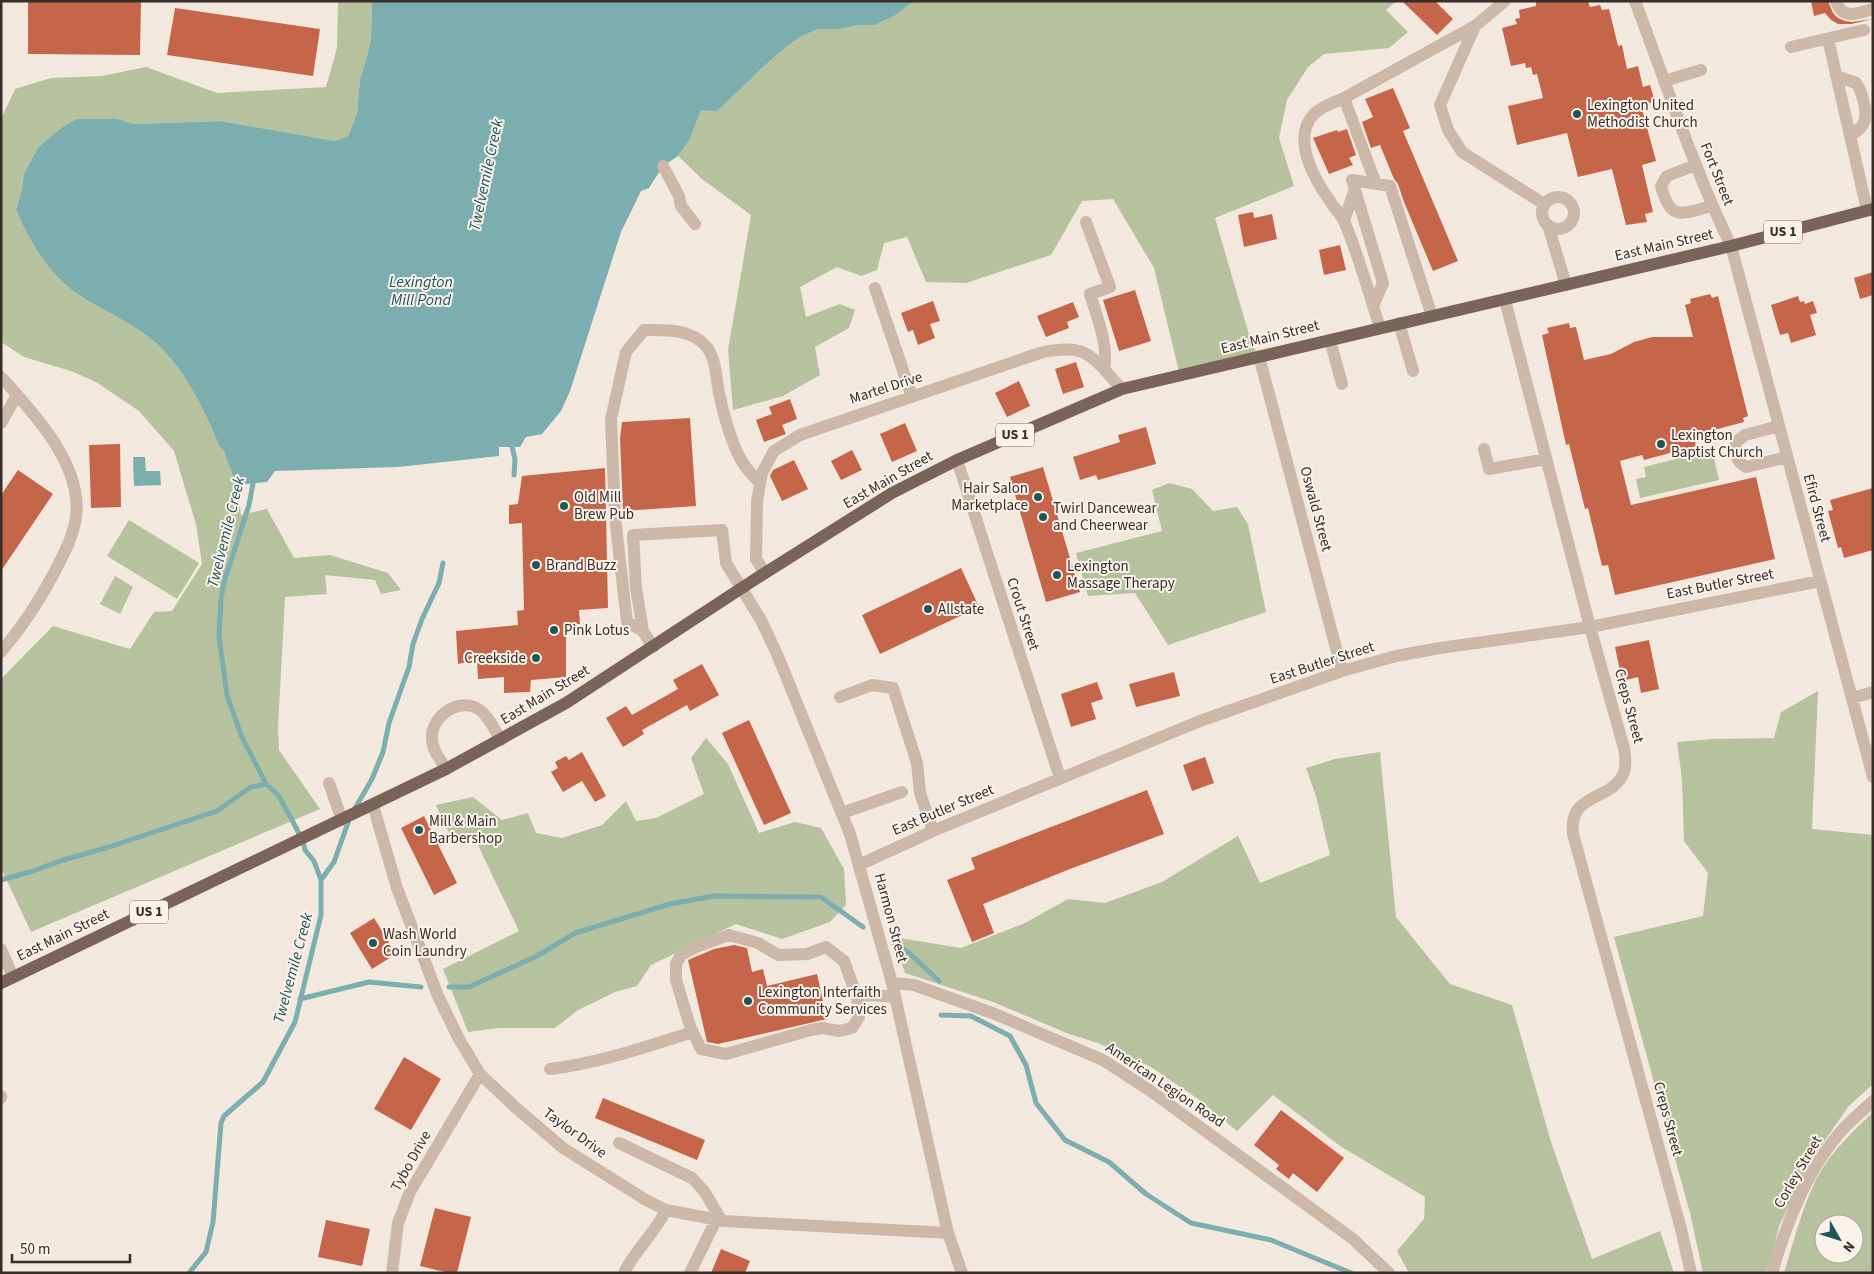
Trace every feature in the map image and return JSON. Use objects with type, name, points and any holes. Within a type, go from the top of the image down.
[{"type":"main road","name":"East Main Street","points":[[1,983],[446,769],[566,703],[765,573],[892,493],[957,460],[1122,389],[1731,246],[1870,209]]},
{"type":"street","points":[[1380,328],[1344,221],[1321,188],[1308,159],[1304,144],[1308,123],[1320,110],[1475,26],[1505,1]]},
{"type":"street","name":"Fort Street","points":[[1635,1],[1712,206],[1731,246]]},
{"type":"street","points":[[1836,1],[1839,10],[1847,14],[1873,9]]},
{"type":"street","points":[[1475,26],[1440,105],[1448,130],[1462,152],[1544,204]]},
{"type":"street","points":[[1792,47],[1864,30]]},
{"type":"street","points":[[1828,39],[1850,136],[1870,209]]},
{"type":"street","points":[[1664,81],[1701,70]]},
{"type":"street","points":[[1836,76],[1856,83],[1862,95],[1865,114],[1864,123],[1861,128],[1850,136]]},
{"type":"street","points":[[1344,98],[1376,184]]},
{"type":"street","points":[[1696,165],[1667,176],[1664,179],[1661,186],[1668,205],[1675,212],[1682,213],[1712,206]]},
{"type":"street","points":[[663,166],[679,196],[681,206],[695,224]]},
{"type":"street","points":[[1354,185],[1376,184],[1390,186],[1432,316]]},
{"type":"street","points":[[1344,221],[1354,185]]},
{"type":"street","points":[[1354,185],[1382,282],[1373,306]]},
{"type":"street","points":[[1553,197],[1564,197],[1572,204],[1574,209],[1573,220],[1566,227],[1555,229],[1543,220],[1544,204],[1553,197]]},
{"type":"street","points":[[1086,222],[1110,288],[1090,294],[1106,354],[1104,369]]},
{"type":"street","points":[[1548,225],[1566,285]]},
{"type":"street","name":"Efird Street","points":[[1731,246],[1873,777]]},
{"type":"street","points":[[875,288],[912,398]]},
{"type":"street","name":"Creps Street","points":[[1505,300],[1590,627],[1624,748],[1624,772],[1617,782],[1579,807],[1573,819],[1573,834],[1682,1229],[1691,1273]]},
{"type":"street","points":[[1399,324],[1413,371]]},
{"type":"street","points":[[653,647],[643,631],[626,622],[615,517],[611,418],[626,352],[644,330],[679,331],[697,339],[706,346],[714,362],[719,393],[728,428],[742,462],[760,483]]},
{"type":"street","points":[[1330,340],[1342,384]]},
{"type":"street","name":"Martel Drive","points":[[765,573],[756,559],[757,501],[762,473],[774,451],[800,435],[1040,353],[1057,349],[1075,349],[1091,356],[1122,389]]},
{"type":"street","name":"Oswald Street","points":[[1259,356],[1342,671]]},
{"type":"street","points":[[1,377],[48,432],[63,458],[72,480],[76,515],[66,549],[38,603],[28,619],[1,652]]},
{"type":"street","points":[[1,423],[18,395]]},
{"type":"street","points":[[1779,426],[1745,435],[1736,442],[1735,452],[1739,463],[1746,467],[1787,457]]},
{"type":"street","points":[[1484,449],[1489,469],[1546,459]]},
{"type":"street","name":"Crout Street","points":[[957,460],[1060,778]]},
{"type":"street","name":"Harmon Street","points":[[643,631],[636,588],[633,535],[722,530],[726,563],[761,620],[777,654],[842,814],[859,865],[892,983],[948,1234],[962,1273]]},
{"type":"street","name":"East Butler Street","points":[[859,865],[933,831],[1200,721],[1342,671],[1396,656],[1590,627],[1820,581]]},
{"type":"street","points":[[840,697],[872,685],[893,688],[917,762],[920,793],[933,831]]},
{"type":"street","points":[[1852,698],[1873,692]]},
{"type":"street","points":[[446,769],[434,749],[432,728],[441,715],[452,708],[467,706],[482,712],[500,740]]},
{"type":"street","points":[[329,783],[342,820]]},
{"type":"street","points":[[842,814],[902,792]]},
{"type":"street","name":"Taylor Drive","points":[[373,805],[398,888],[438,996],[459,1039],[480,1074],[563,1148],[646,1200],[666,1210],[719,1220],[948,1234]]},
{"type":"street","points":[[729,935],[758,944],[778,955],[806,954],[826,947],[844,961],[857,996],[858,1017],[852,1028],[839,1032],[822,1028],[811,1030],[726,1054],[701,1049],[693,1032],[676,980],[676,964],[681,955],[729,935]]},
{"type":"street","points":[[1,949],[13,977]]},
{"type":"street","name":"American Legion Road","points":[[892,983],[914,984],[995,1014],[1103,1060],[1152,1092],[1354,1238],[1389,1273]]},
{"type":"street","points":[[857,996],[894,996]]},
{"type":"street","points":[[550,1069],[579,1065],[628,1054],[693,1032]]},
{"type":"street","name":"Tybo Drive","points":[[392,1273],[398,1223],[410,1192],[480,1074]]},
{"type":"street","name":"Corley Street","points":[[1772,1273],[1792,1212],[1811,1176],[1827,1150],[1845,1127],[1873,1100]]},
{"type":"street","points":[[619,1143],[692,1178],[704,1191],[719,1220],[690,1273]]},
{"type":"street","points":[[624,1273],[630,1261],[659,1225],[666,1210]]},
{"type":"green space","points":[[338,1],[372,1],[371,38],[360,79],[357,113],[348,136],[335,141],[221,121],[134,124],[116,119],[24,174],[16,210],[36,249],[62,281],[85,299],[143,333],[174,362],[192,389],[229,462],[239,497],[241,515],[267,509],[294,558],[330,555],[388,573],[401,590],[381,594],[375,580],[325,575],[327,594],[285,597],[278,728],[279,750],[320,809],[31,932],[1,868],[1,679],[53,626],[130,649],[154,612],[172,611],[202,564],[196,524],[174,451],[139,411],[96,382],[71,371],[24,357],[1,342],[1,119],[15,89],[51,78],[102,76],[146,67],[217,93],[326,87],[337,48]]},
{"type":"green space","points":[[918,1],[1396,1],[1386,10],[1408,32],[1389,48],[1324,54],[1308,67],[1287,100],[1279,138],[1294,186],[1215,218],[1252,345],[1259,356],[1180,376],[1154,268],[1113,199],[1082,201],[1051,255],[966,283],[926,282],[907,237],[884,243],[877,270],[861,276],[837,267],[800,287],[806,317],[840,304],[855,310],[849,328],[815,347],[820,375],[783,396],[733,410],[728,350],[751,215],[702,179],[678,156],[690,139],[701,110],[717,110],[787,46],[802,36],[818,29],[875,25],[896,15],[907,6]]},
{"type":"green space","points":[[1712,450],[1719,480],[1640,498],[1636,479],[1646,477],[1644,467]]},
{"type":"green space","points":[[1169,483],[1192,489],[1213,511],[1237,507],[1248,524],[1266,612],[1168,645],[1135,593],[1088,596],[1076,553],[1162,531],[1152,490]]},
{"type":"green space","points":[[129,520],[199,563],[177,599],[107,556]]},
{"type":"green space","points":[[115,576],[133,587],[120,614],[100,604]]},
{"type":"green space","points":[[1818,691],[1812,829],[1873,835],[1873,1084],[1848,1107],[1812,1159],[1779,1226],[1772,1256],[1765,1273],[1703,1273],[1690,1213],[1614,937],[1703,916],[1708,873],[1684,841],[1682,779],[1677,742],[1713,739],[1774,738],[1781,712]]},
{"type":"green space","points":[[706,738],[728,764],[759,833],[795,822],[821,828],[844,869],[846,905],[830,922],[782,939],[736,924],[651,965],[637,986],[615,992],[578,1010],[555,1028],[499,1028],[468,1032],[443,969],[519,931],[474,837],[450,835],[436,805],[473,797],[502,820],[528,813],[536,833],[562,838],[602,825],[626,801],[636,821],[656,818],[704,794],[691,758]]},
{"type":"green space","points":[[1380,752],[1396,917],[1450,984],[1512,1005],[1551,1142],[1592,1259],[1660,1231],[1674,1273],[1409,1273],[1397,1251],[1424,1219],[1425,1197],[1340,1146],[1273,1095],[1237,1131],[1198,1099],[1151,1067],[1098,1043],[1069,1034],[993,1002],[905,973],[893,937],[961,948],[1025,923],[1068,899],[1105,903],[1162,882],[1238,836],[1260,883],[1330,855],[1316,796],[1306,768],[1335,759]]},
{"type":"green space","points":[[1873,1112],[1873,1273],[1784,1273],[1805,1206],[1814,1184],[1840,1145]]},
{"type":"water","name":"Lexington Mill Pond","points":[[372,1],[918,1],[907,6],[896,15],[875,25],[818,29],[802,36],[787,46],[717,111],[701,110],[690,139],[678,156],[663,166],[649,188],[641,191],[621,232],[570,391],[561,411],[542,434],[526,437],[520,447],[499,447],[499,456],[398,467],[275,471],[267,482],[237,485],[224,452],[200,403],[174,362],[143,333],[73,291],[52,271],[36,249],[16,210],[24,174],[38,148],[61,128],[77,119],[117,119],[134,124],[221,121],[335,141],[348,136],[357,113],[360,79],[371,38]]},
{"type":"water","points":[[133,457],[145,457],[146,471],[160,471],[161,485],[134,486]]},
{"type":"building","points":[[1402,1],[1435,1],[1453,19],[1437,35]]},
{"type":"building","name":"Lexington United Methodist Church","points":[[1536,1],[1588,1],[1590,7],[1600,5],[1602,10],[1609,9],[1618,46],[1622,45],[1627,69],[1638,66],[1643,87],[1650,85],[1655,102],[1641,105],[1656,161],[1642,165],[1653,212],[1645,214],[1647,222],[1626,225],[1612,169],[1578,177],[1567,133],[1517,145],[1508,106],[1543,98],[1537,74],[1533,75],[1531,67],[1526,68],[1525,63],[1511,66],[1502,28],[1517,24],[1515,19],[1520,18],[1519,10],[1536,6]]},
{"type":"building","points":[[1811,1],[1828,1],[1833,13],[1845,21],[1873,19],[1851,24],[1838,24],[1825,13],[1814,16]]},
{"type":"building","points":[[28,2],[141,2],[140,55],[28,54]]},
{"type":"building","points":[[175,8],[320,29],[313,76],[167,55]]},
{"type":"building","points":[[1393,88],[1410,128],[1403,131],[1458,261],[1433,271],[1380,145],[1371,148],[1362,122],[1373,117],[1365,99]]},
{"type":"building","points":[[1347,129],[1356,155],[1349,158],[1353,165],[1329,174],[1313,138],[1337,130],[1338,132]]},
{"type":"building","points":[[1253,212],[1254,218],[1272,214],[1277,239],[1244,247],[1238,215]]},
{"type":"building","points":[[1340,245],[1346,270],[1324,275],[1319,250]]},
{"type":"building","points":[[1873,272],[1873,295],[1860,299],[1854,278]]},
{"type":"building","points":[[1135,290],[1151,341],[1119,351],[1103,300]]},
{"type":"building","name":"Lexington Baptist Church","points":[[1710,294],[1712,298],[1718,296],[1748,416],[1743,418],[1744,422],[1710,431],[1710,433],[1700,436],[1702,440],[1695,441],[1696,446],[1644,460],[1642,455],[1620,461],[1631,505],[1756,477],[1775,559],[1615,595],[1608,565],[1602,566],[1588,508],[1585,509],[1569,444],[1566,445],[1542,335],[1549,333],[1547,328],[1569,323],[1570,328],[1576,327],[1584,360],[1611,354],[1634,342],[1652,337],[1693,337],[1685,305],[1691,303],[1690,299]]},
{"type":"building","points":[[1798,296],[1800,302],[1804,301],[1805,304],[1813,301],[1817,313],[1810,315],[1816,335],[1791,343],[1788,333],[1780,335],[1771,305]]},
{"type":"building","points":[[933,301],[940,321],[930,324],[935,338],[918,345],[913,330],[908,332],[901,313]]},
{"type":"building","points":[[1073,302],[1079,317],[1067,322],[1069,328],[1046,337],[1037,316]]},
{"type":"building","points":[[1076,362],[1084,387],[1063,394],[1055,369]]},
{"type":"building","points":[[1019,381],[1030,406],[1007,417],[995,393]]},
{"type":"building","points":[[790,399],[797,419],[782,425],[786,434],[764,442],[756,420],[772,414],[769,407]]},
{"type":"building","points":[[690,418],[696,506],[623,511],[620,438],[622,422]]},
{"type":"building","points":[[905,423],[917,451],[892,462],[880,434]]},
{"type":"building","points":[[1146,427],[1156,464],[1098,480],[1096,475],[1080,480],[1073,457],[1120,442],[1118,435]]},
{"type":"building","points":[[120,444],[121,507],[91,508],[89,445]]},
{"type":"building","points":[[852,450],[862,470],[841,480],[831,461]]},
{"type":"building","points":[[794,460],[808,489],[782,501],[770,476],[773,470]]},
{"type":"building","points":[[1043,467],[1080,592],[1046,602],[1010,477]]},
{"type":"building","points":[[605,468],[608,608],[579,610],[580,624],[566,625],[566,677],[531,680],[530,692],[504,693],[504,677],[478,679],[477,660],[458,664],[456,631],[518,625],[517,611],[524,610],[522,523],[509,524],[509,505],[518,504],[522,476]]},
{"type":"building","points":[[18,470],[53,494],[1,571],[1,495]]},
{"type":"building","points":[[1873,488],[1873,550],[1844,558],[1841,547],[1838,548],[1828,511],[1833,510],[1830,500]]},
{"type":"building","points":[[961,568],[979,607],[880,654],[862,615]]},
{"type":"building","points":[[1649,640],[1659,689],[1641,693],[1638,677],[1622,681],[1615,647]]},
{"type":"building","points":[[702,664],[719,695],[690,711],[687,705],[642,730],[644,734],[623,747],[606,718],[626,706],[632,715],[678,689],[673,680]]},
{"type":"building","points":[[1174,672],[1180,696],[1136,707],[1129,684]]},
{"type":"building","points":[[1097,682],[1103,699],[1091,703],[1096,719],[1071,727],[1061,694]]},
{"type":"building","points":[[749,720],[791,813],[764,825],[722,733]]},
{"type":"building","points":[[582,752],[606,796],[595,802],[582,781],[563,792],[551,772],[558,768],[555,762],[566,756],[569,760]]},
{"type":"building","points":[[1205,757],[1214,783],[1192,791],[1183,765]]},
{"type":"building","points":[[1147,790],[1164,834],[983,904],[994,933],[972,942],[947,880],[975,869],[971,858]]},
{"type":"building","points":[[424,816],[457,883],[434,895],[401,828]]},
{"type":"building","name":"Wash World Coin Laundry","points":[[374,918],[396,954],[372,969],[350,933]]},
{"type":"building","points":[[734,945],[747,948],[752,972],[763,969],[767,986],[817,974],[827,1019],[718,1044],[707,1042],[688,960],[714,949]]},
{"type":"building","points":[[404,1057],[441,1079],[411,1130],[374,1109]]},
{"type":"building","points":[[603,1098],[705,1140],[697,1160],[595,1118]]},
{"type":"building","points":[[1281,1110],[1344,1158],[1317,1192],[1293,1173],[1289,1179],[1276,1169],[1279,1165],[1254,1145]]},
{"type":"building","points":[[435,1208],[471,1217],[457,1273],[420,1266]]},
{"type":"building","points":[[326,1220],[370,1229],[362,1266],[318,1257]]},
{"type":"building","points":[[721,1249],[750,1261],[745,1273],[711,1273]]},
{"type":"waterway","points":[[512,446],[515,460],[514,475]]},
{"type":"waterway","name":"Twelvemile Creek","points":[[189,1273],[206,1252],[213,1222],[221,1123],[224,1116],[263,1082],[295,1022],[321,915],[321,880],[314,861],[305,850],[303,841],[278,795],[266,784],[241,735],[227,695],[219,637],[221,599],[224,582],[249,505],[254,478]]},
{"type":"waterway","points":[[354,810],[372,779],[383,752],[389,723],[409,667],[413,644],[422,619],[439,583],[443,563]]},
{"type":"waterway","points":[[1,880],[217,811],[251,787],[266,784]]},
{"type":"waterway","points":[[321,880],[334,862],[350,817]]},
{"type":"waterway","points":[[449,987],[469,987],[537,956],[575,933],[670,904],[714,896],[821,897],[863,927]]},
{"type":"waterway","points":[[894,943],[908,952],[939,981]]},
{"type":"waterway","points":[[300,999],[369,982],[421,987]]},
{"type":"waterway","points":[[941,1015],[971,1016],[1010,1036],[1026,1065],[1036,1103],[1065,1140],[1109,1162],[1146,1194],[1191,1223],[1271,1240],[1351,1273]]},
{"type":"place","name":"Lexington United Methodist Church","points":[[1577,114]]},
{"type":"place","name":"Lexington Baptist Church","points":[[1661,444]]},
{"type":"place","name":"Hair Salon Marketplace","points":[[1038,497]]},
{"type":"place","name":"Old Mill Brew Pub","points":[[564,506]]},
{"type":"place","name":"Twirl Dancewear and Cheerwear","points":[[1043,517]]},
{"type":"place","name":"Brand Buzz","points":[[536,565]]},
{"type":"place","name":"Lexington Massage Therapy","points":[[1057,575]]},
{"type":"place","name":"Allstate","points":[[928,609]]},
{"type":"place","name":"Pink Lotus","points":[[554,630]]},
{"type":"place","name":"Creekside","points":[[536,658]]},
{"type":"place","name":"Mill & Main Barbershop","points":[[419,830]]},
{"type":"place","name":"Wash World Coin Laundry","points":[[373,943]]},
{"type":"place","name":"Lexington Interfaith Community Services","points":[[748,1001]]}]
